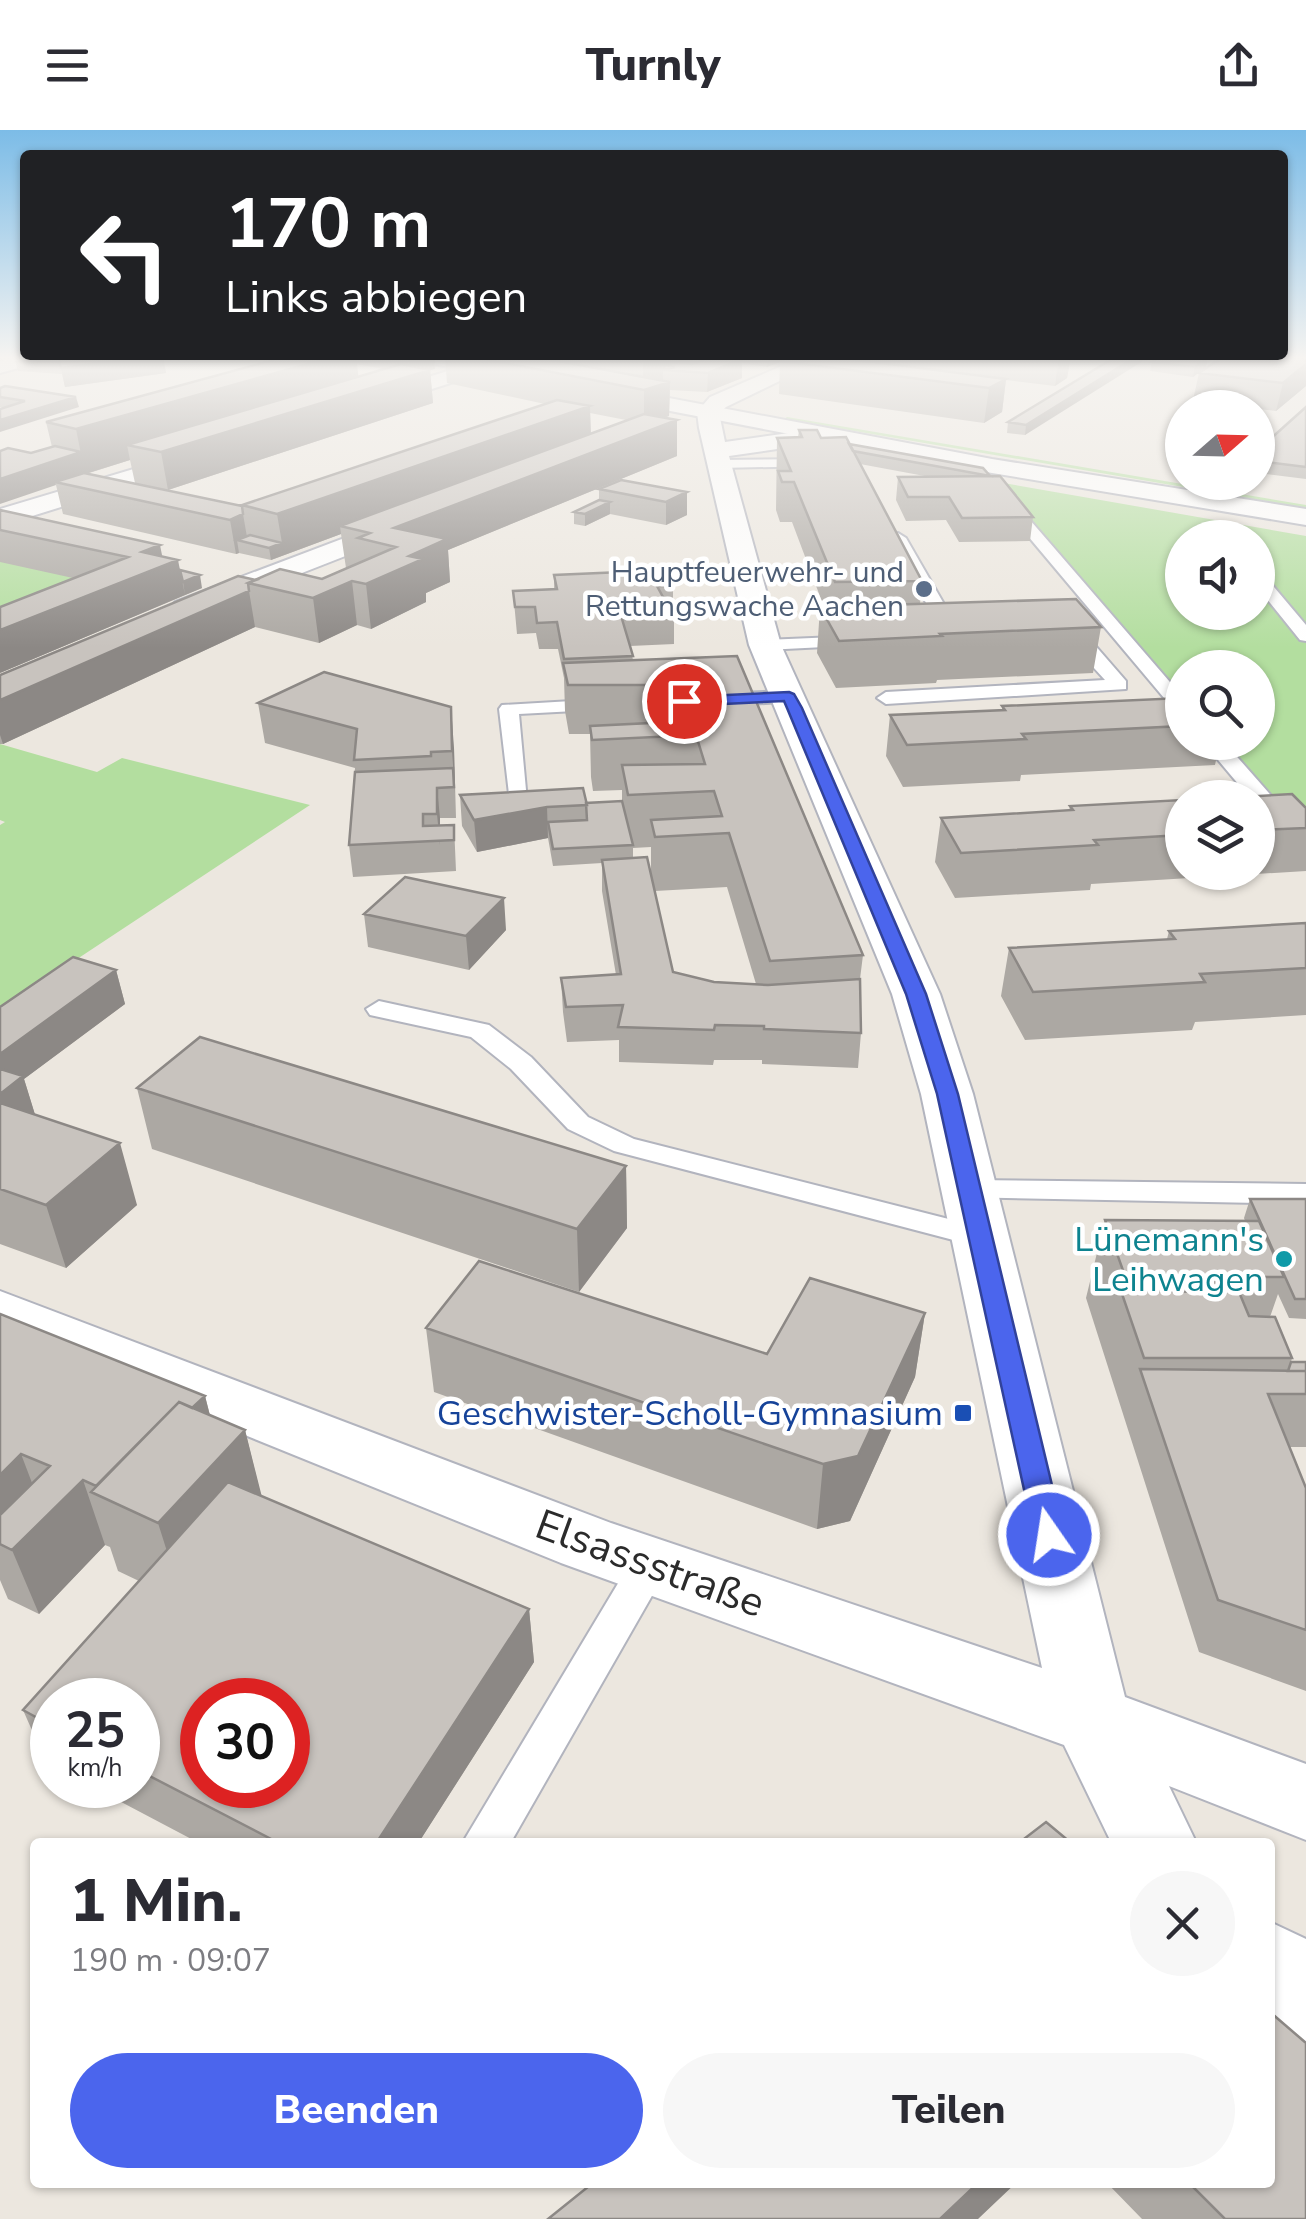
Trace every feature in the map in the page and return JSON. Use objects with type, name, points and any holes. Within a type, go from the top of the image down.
[{"type":"street","points":[[0,518],[206,453]]},
{"type":"street","points":[[718,453],[765,645],[916,994],[947,1094],[1092,1720],[1152,1838]]},
{"type":"street","points":[[925,453],[1306,517]]},
{"type":"street","points":[[156,621],[244,583],[430,514]]},
{"type":"street","points":[[0,532],[38,540]]},
{"type":"street","points":[[206,575],[244,583]]},
{"type":"street","name":"Elsassstraße","points":[[0,1312],[649,1566],[1092,1720],[1306,1802]]},
{"type":"street","points":[[1275,1971],[1306,1998]]},
{"type":"lane","points":[[779,453],[831,465]]},
{"type":"lane","points":[[992,466],[987,478],[1165,687]]},
{"type":"lane","points":[[889,522],[954,637]]},
{"type":"lane","points":[[1275,599],[1306,636]]},
{"type":"lane","points":[[886,698],[1119,685],[1074,632],[1057,633]]},
{"type":"lane","points":[[765,645],[883,640]]},
{"type":"lane","points":[[696,701],[789,697]]},
{"type":"lane","points":[[516,790],[509,709],[621,704]]},
{"type":"lane","points":[[1229,760],[1306,849]]},
{"type":"lane","points":[[379,1009],[480,1031],[521,1064],[578,1123],[624,1145],[975,1213],[1306,1194]]},
{"type":"lane","points":[[488,1838],[649,1566]]},
{"type":"green space","points":[[986,453],[1165,481],[1165,484]]},
{"type":"green space","points":[[981,479],[1215,520],[1165,520],[1165,630],[1275,630],[1275,531],[1306,536],[1306,857],[1275,822],[1275,780],[1238,780],[1220,760],[1275,760],[1275,650],[1165,650],[1165,696]]},
{"type":"green space","points":[[1259,500],[1275,500],[1306,508]]},
{"type":"green space","points":[[0,560],[105,584],[0,648]]},
{"type":"green space","points":[[0,744],[97,772],[122,758],[310,805],[0,1010],[0,825],[5,822],[0,820]]},
{"type":"building","points":[[0,453],[77,453],[0,479]]},
{"type":"building","points":[[397,453],[452,453],[277,514],[242,505]]},
{"type":"building","points":[[537,453],[589,453],[394,528],[447,539],[409,556],[423,559],[366,584],[352,581],[313,598],[248,583],[280,569],[322,579],[396,547],[358,538],[370,533],[340,526]]},
{"type":"building","points":[[784,453],[855,453],[922,581],[835,582],[794,482],[782,482],[778,471],[791,471]]},
{"type":"building","points":[[867,453],[902,453],[983,468],[990,476]]},
{"type":"building","points":[[1275,453],[1306,453],[1306,467],[1275,463]]},
{"type":"building","points":[[84,473],[242,506],[243,514],[230,520],[55,482]]},
{"type":"building","points":[[1000,476],[1033,517],[962,518],[949,497],[908,497],[898,477]]},
{"type":"building","points":[[621,480],[687,492],[666,502],[599,489]]},
{"type":"building","points":[[599,500],[610,502],[585,514],[574,512]]},
{"type":"building","points":[[0,510],[160,545],[142,552],[178,560],[0,630],[0,607],[128,557],[0,530]]},
{"type":"building","points":[[250,535],[282,543],[269,548],[237,540]]},
{"type":"building","points":[[180,570],[200,575],[183,582]]},
{"type":"building","points":[[668,570],[673,586],[657,586],[674,617],[622,619],[633,656],[564,659],[557,622],[537,623],[535,607],[515,607],[513,591],[557,589],[554,575]]},
{"type":"building","points":[[238,576],[256,580],[248,583],[249,591],[0,700],[0,675]]},
{"type":"building","points":[[1076,599],[1101,627],[839,641],[820,607]]},
{"type":"building","points":[[737,656],[863,955],[770,961],[729,833],[655,837],[651,820],[722,816],[714,791],[628,795],[622,765],[705,764],[696,735],[592,740],[590,726],[691,721],[679,685],[568,685],[563,663]]},
{"type":"building","points":[[324,672],[451,707],[452,751],[431,752],[431,756],[354,760],[357,729],[258,703]]},
{"type":"building","points":[[1165,699],[1165,727],[907,745],[890,715],[1005,710],[1002,706]]},
{"type":"building","points":[[453,768],[454,787],[437,788],[437,814],[423,814],[423,826],[454,825],[454,840],[349,845],[355,772]]},
{"type":"building","points":[[583,788],[587,805],[547,807],[474,820],[460,795]]},
{"type":"building","points":[[1292,794],[1306,808],[1306,828],[1275,829],[1275,795]]},
{"type":"building","points":[[622,801],[633,845],[553,849],[548,822],[587,820],[586,803]]},
{"type":"building","points":[[1165,801],[1165,836],[1094,840],[1098,845],[961,853],[941,818],[1073,810],[1070,806]]},
{"type":"building","points":[[647,857],[673,972],[714,982],[768,985],[860,979],[861,1033],[764,1026],[715,1025],[714,1030],[618,1027],[623,1005],[566,1007],[561,978],[621,974],[602,860]]},
{"type":"building","points":[[405,877],[504,898],[466,936],[364,914]]},
{"type":"building","points":[[1306,923],[1306,968],[1200,974],[1205,982],[1033,992],[1009,948],[1175,939],[1169,931]]},
{"type":"building","points":[[73,957],[116,970],[0,1054],[0,1007]]},
{"type":"building","points":[[200,1037],[626,1166],[577,1229],[137,1088]]},
{"type":"building","points":[[0,1069],[23,1076],[0,1094]]},
{"type":"building","points":[[0,1103],[120,1143],[46,1205],[0,1189]]},
{"type":"building","name":"Lünemann's Leihwagen","points":[[1250,1199],[1306,1199],[1306,1299],[1295,1299]]},
{"type":"building","points":[[1105,1220],[1259,1221],[1284,1277],[1125,1276]]},
{"type":"building","points":[[479,1261],[767,1354],[810,1278],[925,1313],[858,1456],[823,1464],[426,1328]]},
{"type":"building","points":[[1121,1291],[1239,1292],[1249,1316],[1275,1317],[1292,1358],[1144,1358]]},
{"type":"building","points":[[0,1314],[205,1396],[192,1408],[179,1402],[96,1486],[83,1480],[12,1550],[0,1544],[0,1515],[50,1466],[21,1454],[0,1475]]},
{"type":"building","points":[[1291,1362],[1306,1362],[1306,1371],[1288,1371]]},
{"type":"building","points":[[1140,1369],[1306,1371],[1306,1394],[1268,1394],[1306,1488],[1306,1630],[1218,1600]]},
{"type":"building","points":[[179,1402],[245,1430],[158,1523],[91,1492]]},
{"type":"building","points":[[228,1482],[529,1609],[380,1838],[269,1838],[211,1808],[310,1808],[310,1678],[180,1678],[180,1792],[160,1781],[160,1678],[52,1678]]},
{"type":"building","points":[[1046,1822],[1065,1838],[1025,1838]]},
{"type":"building","points":[[1275,2016],[1306,2043],[1306,2219],[1225,2219],[1194,2188],[1275,2188]]},
{"type":"building","points":[[587,2188],[973,2188],[940,2219],[548,2219]]},
{"type":"place","name":"Hauptfeuerwehr- und Rettungswache Aachen","points":[[924,589]]},
{"type":"place","name":"Lünemann's Leihwagen","points":[[1284,1259]]},
{"type":"place","name":"Geschwister-Scholl-Gymnasium","points":[[963,1413]]},
{"type":"route","points":[[684,701],[789,697],[794,708],[916,994],[947,1094],[1049,1535]]}]
